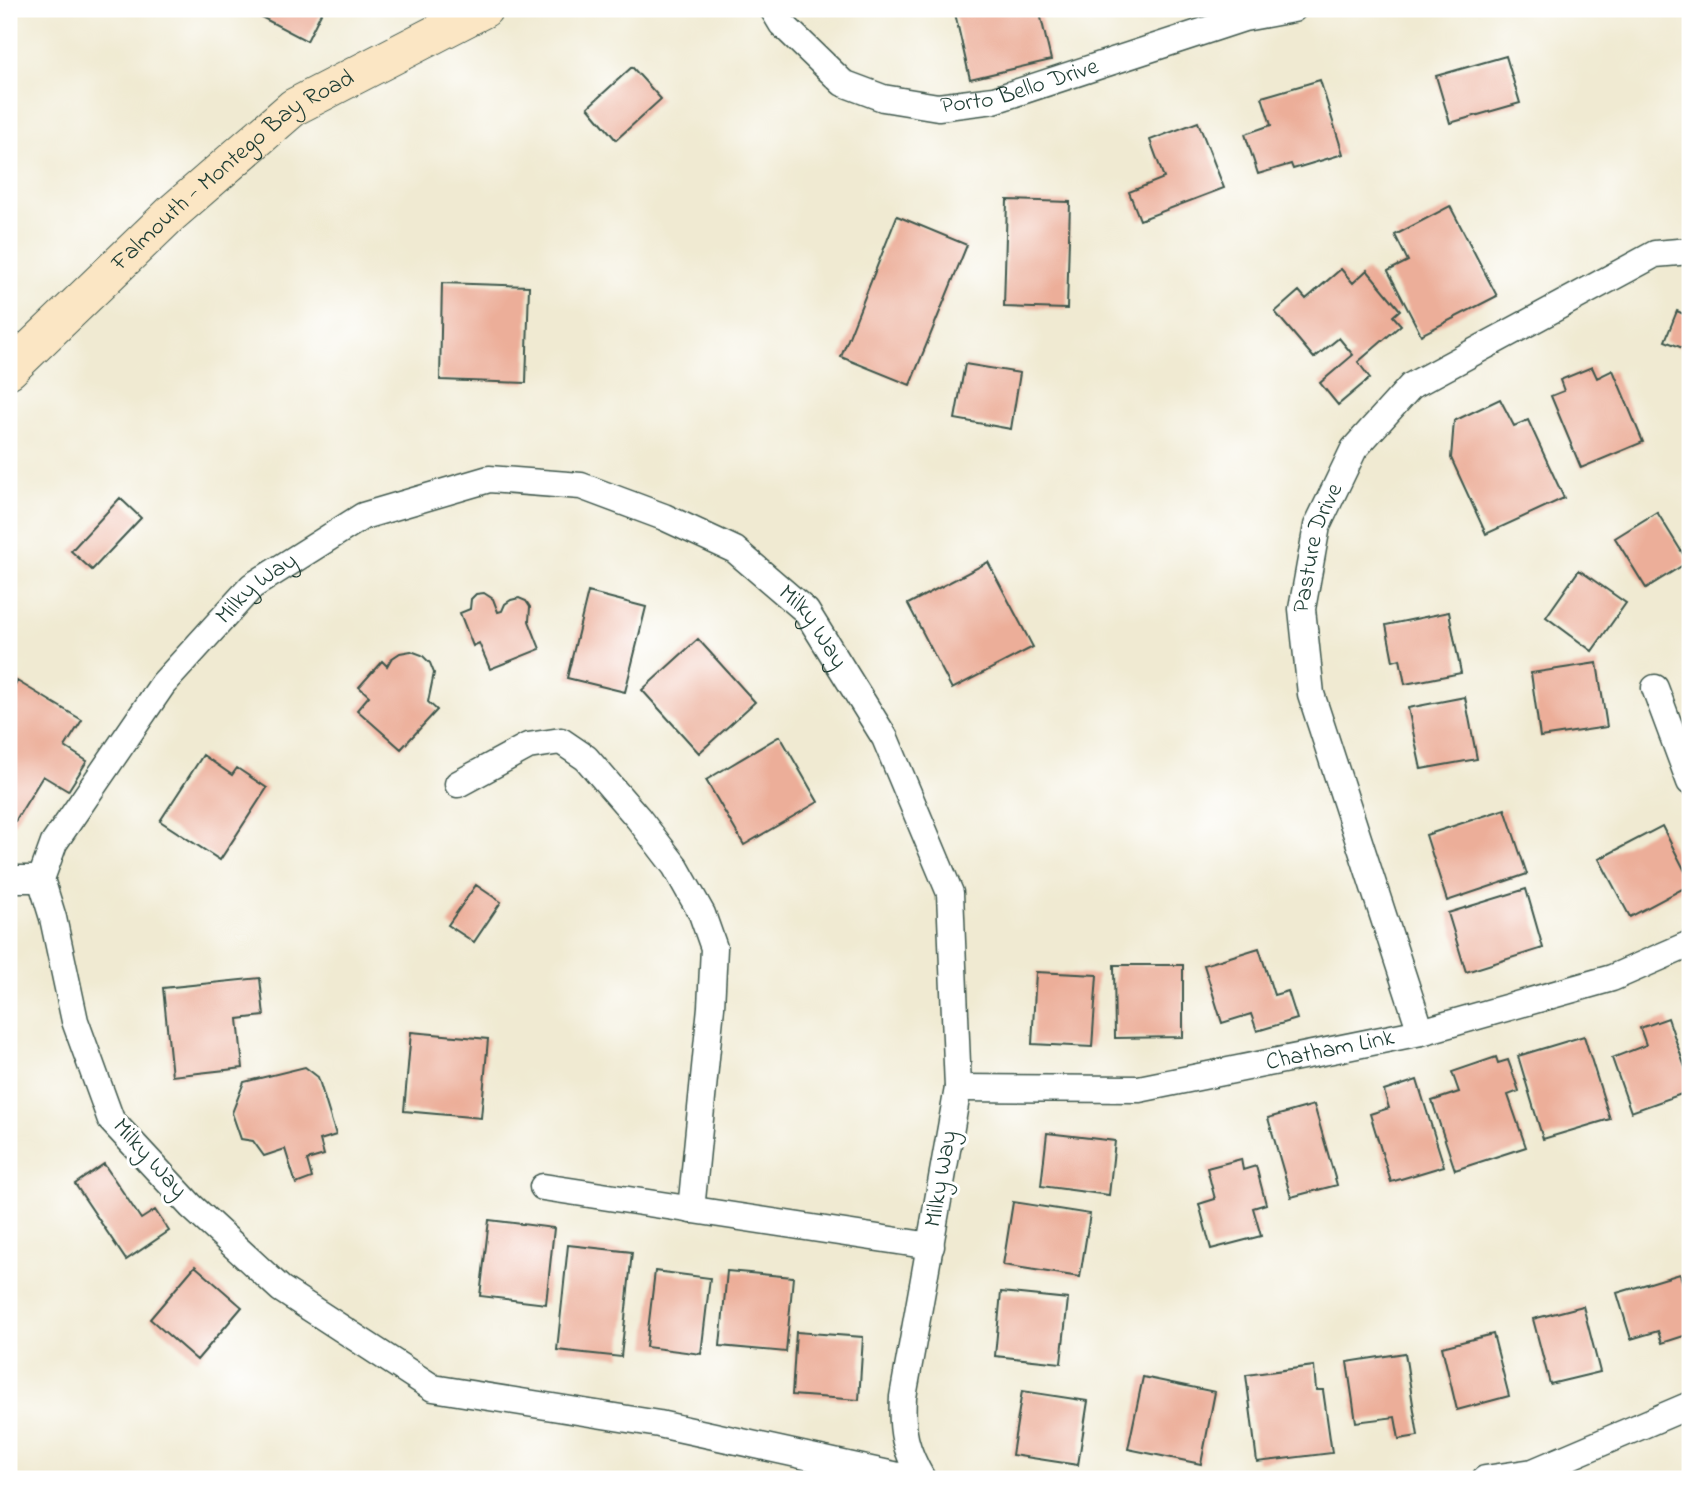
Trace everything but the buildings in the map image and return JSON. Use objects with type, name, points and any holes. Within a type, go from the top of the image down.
[{"type":"main road","name":"Falmouth - Montego Bay Road","points":[[9,370],[172,213],[294,107],[484,9]]},
{"type":"street","name":"Porto Bello Drive","points":[[773,9],[782,24],[843,83],[883,98],[937,107],[994,100],[1244,18],[1293,9]]},
{"type":"street","name":"Pasture Drive","points":[[1421,1032],[1311,694],[1302,609],[1317,526],[1354,449],[1411,386],[1655,254],[1690,251]]},
{"type":"street","name":"Milky Way","points":[[912,1479],[659,1424],[433,1388],[281,1289],[191,1206],[111,1120],[75,1021],[53,918],[41,879],[54,843],[163,684],[252,586],[363,516],[489,479],[581,486],[664,517],[735,550],[807,611],[885,738],[950,893],[958,1088],[903,1397],[902,1417],[909,1456],[922,1479]]},
{"type":"street","points":[[1655,688],[1690,782]]},
{"type":"street","points":[[458,784],[528,746],[561,741],[586,758],[638,818],[675,866],[702,914],[714,948],[711,1007],[691,1210]]},
{"type":"street","points":[[9,879],[41,879]]},
{"type":"street","name":"Chatham Link","points":[[958,1088],[1139,1090],[1421,1032],[1612,978],[1690,944]]},
{"type":"street","points":[[543,1187],[931,1246]]},
{"type":"street","points":[[1485,1479],[1535,1476],[1690,1405]]}]
